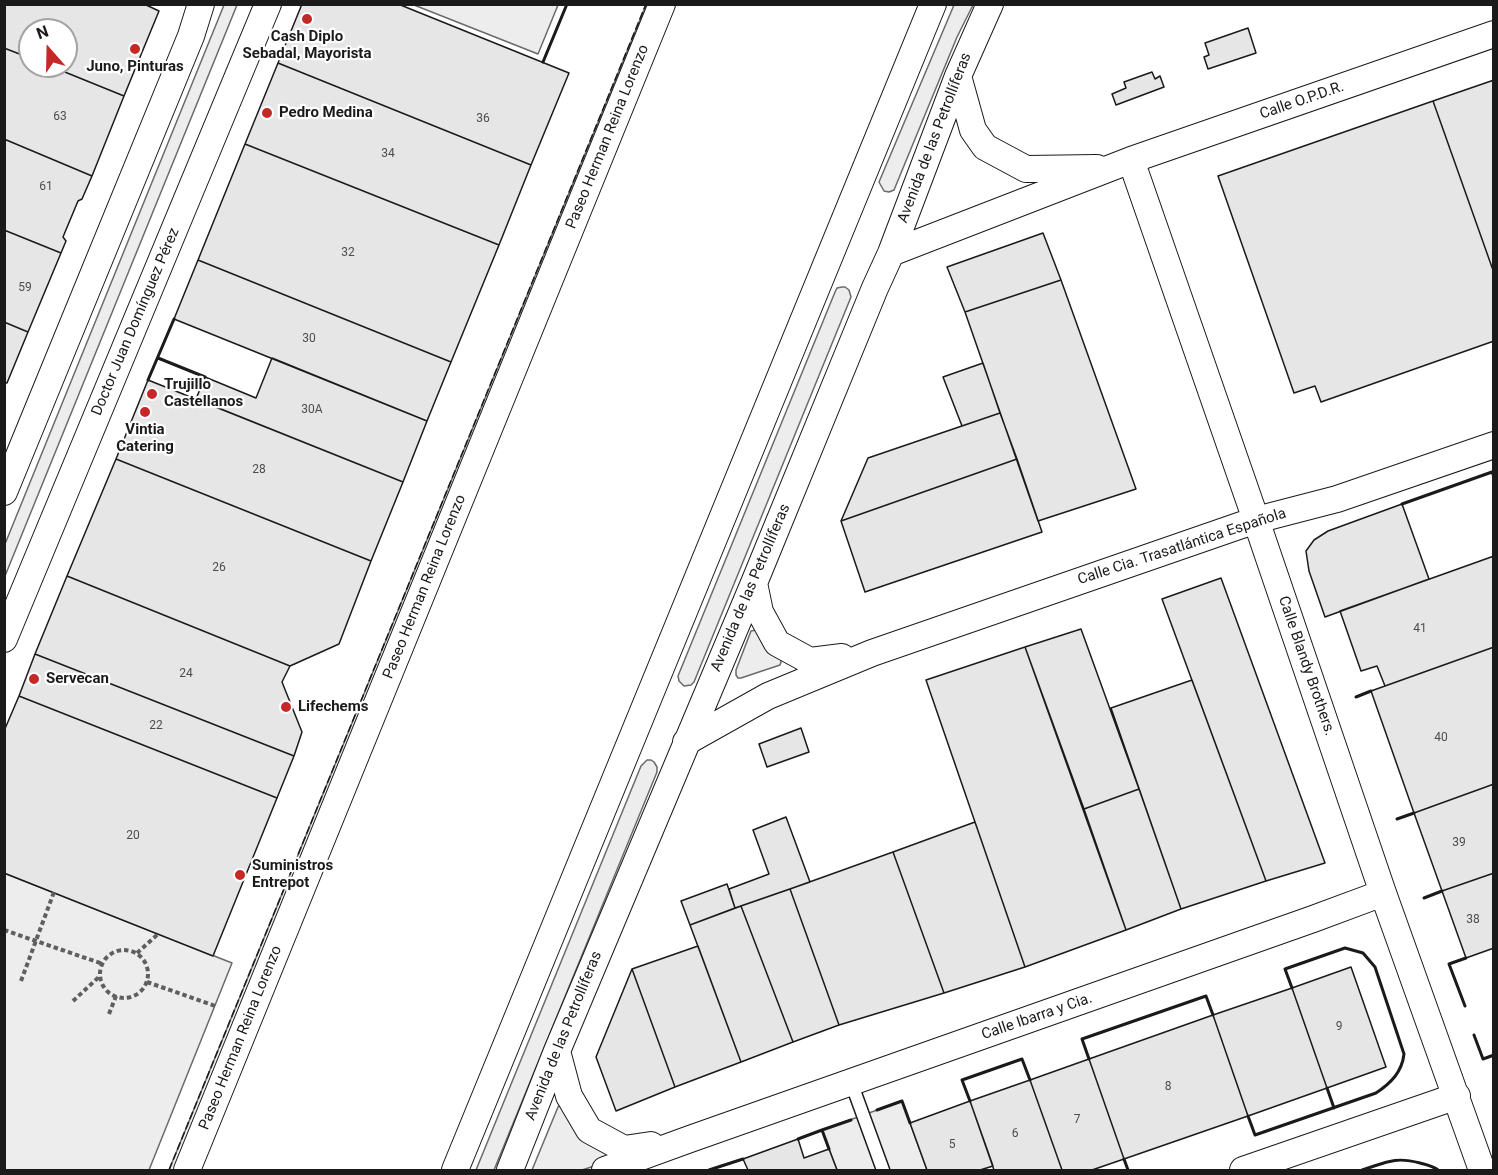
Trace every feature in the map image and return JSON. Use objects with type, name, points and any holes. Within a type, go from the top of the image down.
[{"type":"street","points":[[4,492],[201,4]]},
{"type":"street","name":"Doctor Juan Domínguez Pérez","points":[[4,639],[268,4]]},
{"type":"street","name":"Paseo Herman Reina Lorenzo","points":[[187,1170],[662,4]]},
{"type":"street","points":[[455,1170],[933,4]]},
{"type":"street","name":"Avenida de las Petrollíferas","points":[[510,1170],[557,1051],[891,253],[958,76],[990,4]]},
{"type":"street","name":"Calle O.P.D.R.","points":[[891,253],[1122,164],[1494,34]]},
{"type":"street","name":"Calle O.P.D.R.","points":[[958,76],[973,130],[985,147],[1026,169],[1122,164]]},
{"type":"street","name":"Calle Blandy Brothers.","points":[[1122,164],[1256,520],[1383,893],[1482,1170]]},
{"type":"street","name":"Calle Cia. Trasatlántica Española","points":[[686,742],[768,696],[872,653],[1256,520],[1336,500],[1494,445]]},
{"type":"street","name":"Calle Cia. Trasatlántica Española","points":[[754,583],[760,612],[777,643],[810,661],[872,653]]},
{"type":"street","name":"Calle Ibarra y Cia.","points":[[605,1170],[1383,893]]},
{"type":"street","name":"Calle Ibarra y Cia.","points":[[557,1051],[569,1096],[590,1130],[624,1149],[690,1139]]},
{"type":"street","points":[[1243,1170],[1457,1096]]},
{"type":"lane","points":[[852,1082],[883,1170]]},
{"type":"path","points":[[21,981],[54,892]]},
{"type":"path","points":[[4,930],[103,964]]},
{"type":"path","points":[[137,953],[158,934]]},
{"type":"path","points":[[121,950],[137,953],[147,965],[147,982],[143,988],[137,993],[123,997],[109,992],[101,976],[107,957],[121,950]]},
{"type":"path","points":[[73,1001],[101,976]]},
{"type":"path","points":[[147,982],[215,1006]]},
{"type":"path","points":[[109,1014],[116,996]]},
{"type":"shaded area","points":[[558,4],[538,54],[414,5]]},
{"type":"shaded area","points":[[224,5],[237,5],[5,576],[5,544]]},
{"type":"shaded area","points":[[646,5],[651,5],[177,1170],[169,1170]]},
{"type":"shaded area","points":[[954,5],[973,5],[957,37],[894,190],[884,191],[879,182]]},
{"type":"shaded area","points":[[845,287],[849,290],[851,297],[694,682],[684,686],[678,676],[835,292],[837,288]]},
{"type":"shaded area","points":[[756,630],[781,658],[780,665],[738,678],[736,670],[751,631]]},
{"type":"shaded area","points":[[647,760],[654,762],[657,772],[494,1170],[476,1170],[641,766]]},
{"type":"shaded area","points":[[4,873],[232,963],[149,1170],[5,1170]]},
{"type":"shaded area","points":[[902,1101],[927,1170],[837,1170],[822,1130]]},
{"type":"shaded area","points":[[561,1104],[610,1154],[610,1161],[582,1170],[532,1170]]},
{"type":"building","points":[[4,4],[144,4],[159,11],[124,96],[78,77],[78,18],[18,18],[18,53],[4,48]]},
{"type":"building","points":[[302,4],[398,4],[569,73],[531,165],[278,63]]},
{"type":"building","points":[[1248,28],[1256,53],[1208,69],[1204,57],[1209,55],[1205,43]]},
{"type":"building","points":[[4,48],[18,53],[18,78],[78,77],[124,96],[92,176],[4,139]]},
{"type":"building","points":[[278,63],[531,165],[499,245],[245,144]]},
{"type":"building","points":[[1152,72],[1155,79],[1160,76],[1164,87],[1116,105],[1112,94],[1126,88],[1124,82]]},
{"type":"building","points":[[1494,80],[1494,273],[1433,101]]},
{"type":"building","points":[[1433,101],[1494,273],[1494,341],[1321,402],[1315,386],[1294,393],[1218,176]]},
{"type":"building","points":[[4,139],[92,176],[82,199],[78,201],[63,237],[66,241],[61,253],[4,230]]},
{"type":"building","points":[[245,144],[499,245],[451,362],[198,260]]},
{"type":"building","points":[[4,230],[61,253],[28,332],[4,322]]},
{"type":"building","points":[[1043,233],[1061,280],[965,312],[947,267]]},
{"type":"building","points":[[198,260],[451,362],[427,421],[174,319]]},
{"type":"building","points":[[1061,280],[1136,489],[1038,521],[965,312]]},
{"type":"building","points":[[4,322],[28,332],[7,383],[4,382]]},
{"type":"building","points":[[272,358],[427,421],[403,482],[196,399],[205,377],[256,398]]},
{"type":"building","points":[[983,363],[1000,413],[962,426],[943,377]]},
{"type":"building","points":[[148,380],[403,482],[371,561],[116,459]]},
{"type":"building","points":[[1000,413],[1017,459],[841,521],[868,458]]},
{"type":"building","points":[[116,459],[371,561],[339,644],[290,666],[67,576]]},
{"type":"building","points":[[1017,459],[1042,532],[865,592],[841,521]]},
{"type":"building","points":[[1402,504],[1429,579],[1325,617],[1309,571],[1306,551],[1314,540],[1328,531]]},
{"type":"building","points":[[1494,556],[1494,647],[1385,686],[1377,666],[1361,671],[1340,611]]},
{"type":"building","points":[[67,576],[290,666],[282,682],[302,732],[294,756],[35,654]]},
{"type":"building","points":[[1221,578],[1325,863],[1266,881],[1162,599]]},
{"type":"building","points":[[1081,629],[1139,789],[1084,809],[1025,647]]},
{"type":"building","points":[[1025,647],[1126,930],[1025,967],[926,680]]},
{"type":"building","points":[[1494,647],[1494,784],[1414,813],[1371,691]]},
{"type":"building","points":[[35,654],[294,756],[277,798],[19,696]]},
{"type":"building","points":[[1192,680],[1266,881],[1181,909],[1111,708]]},
{"type":"building","points":[[19,696],[277,798],[213,956],[4,873],[4,731]]},
{"type":"building","points":[[801,728],[809,752],[767,767],[759,744]]},
{"type":"building","points":[[1494,784],[1494,873],[1442,891],[1414,813]]},
{"type":"building","points":[[1139,789],[1181,909],[1126,930],[1084,809]]},
{"type":"building","points":[[786,817],[810,882],[735,908],[729,889],[769,874],[753,830]]},
{"type":"building","points":[[975,822],[1025,967],[944,993],[893,852]]},
{"type":"building","points":[[893,852],[944,993],[839,1025],[790,889]]},
{"type":"building","points":[[1494,873],[1494,948],[1466,958],[1442,891]]},
{"type":"building","points":[[727,884],[735,908],[690,925],[681,901]]},
{"type":"building","points":[[790,889],[839,1025],[793,1042],[741,906]]},
{"type":"building","points":[[741,906],[793,1042],[741,1062],[690,925]]},
{"type":"building","points":[[698,946],[741,1062],[675,1087],[632,969]]},
{"type":"building","points":[[1351,967],[1386,1067],[1327,1088],[1292,988]]},
{"type":"building","points":[[632,969],[675,1087],[616,1111],[596,1057]]},
{"type":"building","points":[[1292,988],[1327,1088],[1248,1116],[1213,1015]]},
{"type":"building","points":[[1213,1015],[1248,1116],[1124,1159],[1089,1059]]},
{"type":"building","points":[[1089,1059],[1124,1159],[1092,1170],[1062,1170],[1030,1080]]},
{"type":"building","points":[[1030,1080],[1062,1170],[994,1170],[970,1101]]},
{"type":"building","points":[[970,1101],[993,1166],[980,1170],[927,1170],[910,1123]]},
{"type":"building","points":[[798,1139],[804,1158],[829,1149],[837,1170],[748,1170],[743,1159]]},
{"type":"fence","points":[[169,1170],[646,4]]},
{"type":"wall","points":[[543,62],[567,4]]},
{"type":"wall","points":[[148,380],[174,319]]},
{"type":"wall","points":[[158,358],[205,377]]},
{"type":"wall","points":[[1402,504],[1492,472],[1494,477]]},
{"type":"wall","points":[[1356,697],[1371,691]]},
{"type":"wall","points":[[1397,819],[1414,813]]},
{"type":"wall","points":[[1424,898],[1442,891]]},
{"type":"wall","points":[[1248,1116],[1255,1135],[1376,1093],[1391,1081],[1401,1066],[1404,1054],[1375,967],[1363,953],[1345,948],[1285,969],[1292,988]]},
{"type":"wall","points":[[1465,1006],[1449,964],[1466,958]]},
{"type":"wall","points":[[1089,1059],[1082,1039],[1206,996],[1213,1015]]},
{"type":"wall","points":[[1474,1035],[1483,1059],[1494,1055]]},
{"type":"wall","points":[[970,1101],[962,1080],[1022,1059],[1030,1080]]},
{"type":"wall","points":[[1327,1088],[1334,1108]]},
{"type":"wall","points":[[877,1110],[902,1101],[910,1123]]},
{"type":"wall","points":[[829,1149],[822,1130],[851,1120]]},
{"type":"wall","points":[[798,1139],[822,1130]]},
{"type":"wall","points":[[709,1170],[743,1159]]},
{"type":"wall","points":[[1124,1159],[1128,1170]]},
{"type":"wall","points":[[1362,1170],[1390,1161],[1403,1160],[1438,1170]]},
{"type":"place","name":"Cash Diplo Sebadal, Mayorista","points":[[307,19]]},
{"type":"place","name":"Juno, Pinturas","points":[[135,49]]},
{"type":"place","name":"Pedro Medina","points":[[267,113]]},
{"type":"place","name":"Trujillo Castellanos","points":[[152,394]]},
{"type":"place","name":"Vintia Catering","points":[[145,412]]},
{"type":"place","name":"Servecan","points":[[34,679]]},
{"type":"place","name":"Lifechems","points":[[286,707]]},
{"type":"place","name":"Suministros Entrepot","points":[[240,875]]}]
